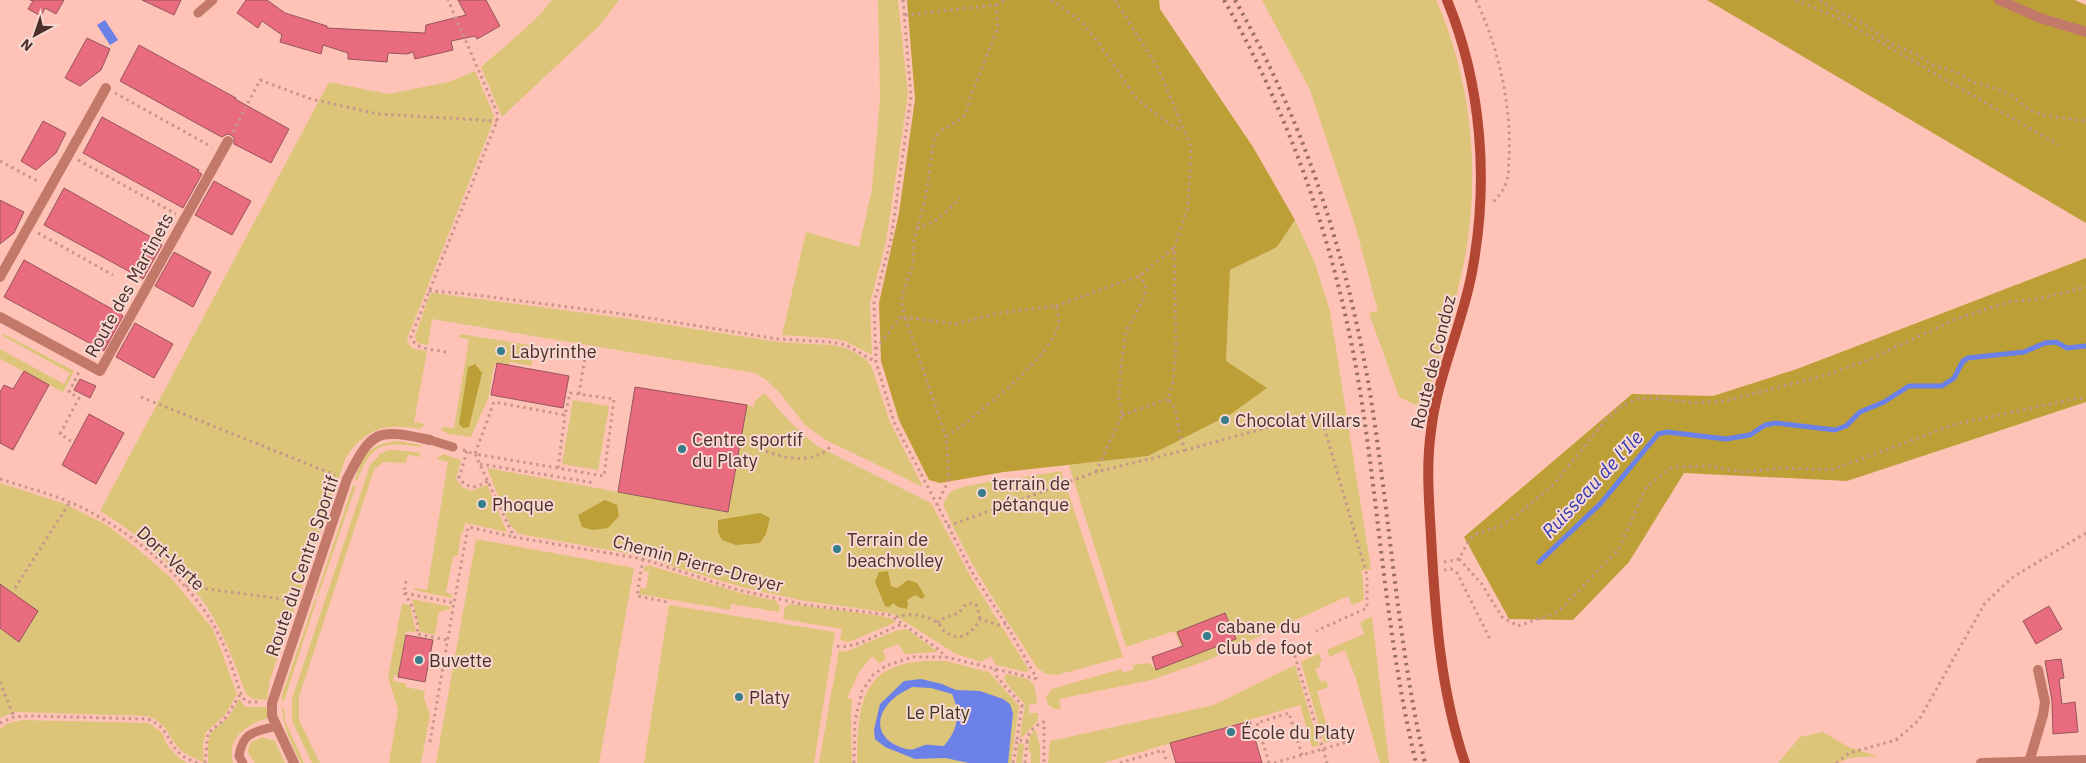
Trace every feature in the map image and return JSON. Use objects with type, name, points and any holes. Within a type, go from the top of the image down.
[{"type":"main road","name":"Route de Condoz","points":[[1448,0],[1470,70],[1480,134],[1481,207],[1472,273],[1437,398],[1431,430],[1428,466],[1433,566],[1442,676],[1458,743],[1465,763]]},
{"type":"street","points":[[1998,0],[2040,18],[2086,32]]},
{"type":"street","points":[[0,277],[106,88]]},
{"type":"street","name":"Route des Martinets","points":[[0,316],[100,371],[228,141]]},
{"type":"street","name":"Route du Centre Sportif","points":[[272,703],[347,479],[362,448],[374,437],[389,433],[430,440]]},
{"type":"street","points":[[2029,762],[2044,716],[2045,702],[2038,670]]},
{"type":"street","points":[[272,703],[272,716],[294,763]]},
{"type":"street","points":[[1981,763],[2086,760]]},
{"type":"lane","points":[[198,13],[213,0]]},
{"type":"lane","points":[[430,440],[453,447]]},
{"type":"lane","points":[[243,763],[239,756],[241,744],[250,734],[277,726]]},
{"type":"path","points":[[446,352],[418,347],[412,343],[411,337],[498,115],[448,0]]},
{"type":"path","points":[[854,763],[855,721],[862,691],[873,675],[885,666],[913,657],[946,657],[1037,679],[1006,624],[972,572],[894,422],[876,362],[874,303],[891,239],[911,96],[903,0]]},
{"type":"path","points":[[905,16],[996,5],[1006,0]]},
{"type":"path","points":[[1051,0],[1081,21],[1100,45],[1136,98],[1176,128],[1183,130]]},
{"type":"path","points":[[1115,0],[1159,70],[1191,147],[1188,207],[1174,248],[1176,348],[1173,382],[1168,399]]},
{"type":"path","points":[[1476,0],[1496,54],[1508,105],[1510,147],[1507,180],[1502,192],[1494,201],[1481,207]]},
{"type":"path","points":[[1796,0],[1840,19],[2059,145]]},
{"type":"path","points":[[1820,0],[1833,9],[1862,23],[1892,44],[1914,53],[1933,65],[1958,73],[1972,82],[1998,89],[2012,96],[2028,109],[2042,115],[2086,121]]},
{"type":"path","points":[[937,505],[950,479],[946,437],[905,317],[902,295],[913,265],[914,240],[926,195],[934,139],[940,131],[962,119],[966,114],[970,98],[998,27],[996,5]]},
{"type":"path","points":[[228,141],[260,80],[311,99],[378,114],[497,121]]},
{"type":"path","points":[[106,88],[222,152]]},
{"type":"path","points":[[69,155],[185,219]]},
{"type":"path","points":[[0,161],[50,189]]},
{"type":"path","points":[[917,228],[928,225],[939,218],[960,198]]},
{"type":"path","points":[[29,228],[113,275]]},
{"type":"path","points":[[876,350],[900,318],[905,317],[956,324],[999,313],[1056,306],[1139,276],[1174,248]]},
{"type":"path","points":[[1096,472],[1122,415],[1119,399],[1126,331],[1144,298],[1146,285],[1139,276]]},
{"type":"path","points":[[1433,566],[1459,559],[1469,540],[1476,534],[1500,526],[1515,517],[1554,484],[1605,421],[1622,406],[1637,399],[1656,398],[1695,404],[1726,401],[1826,375],[1868,360],[1956,319],[2010,302],[2038,299],[2086,286]]},
{"type":"path","points":[[429,291],[459,293],[631,316],[778,339],[830,342],[846,345],[876,362]]},
{"type":"path","points":[[946,437],[1006,392],[1052,341],[1059,321],[1056,306]]},
{"type":"path","points":[[579,394],[586,351]]},
{"type":"path","points":[[71,441],[60,434],[79,398],[68,392],[84,363]]},
{"type":"path","points":[[453,447],[475,454],[604,476],[614,399],[570,393],[565,414],[558,468]]},
{"type":"path","points":[[141,397],[347,479]]},
{"type":"path","points":[[1459,559],[1481,583],[1502,617],[1518,626],[1558,612],[1618,550],[1647,486],[1673,467],[1709,466],[1742,472],[1783,468],[1831,470],[1956,424],[2079,398],[2086,399]]},
{"type":"path","points":[[1122,415],[1168,399]]},
{"type":"path","points":[[1168,399],[1178,414],[1180,434],[1186,450]]},
{"type":"path","points":[[514,537],[475,454],[494,402],[565,414]]},
{"type":"path","points":[[948,526],[1096,472],[1186,450],[1320,413],[1367,575],[1367,608],[1316,631]]},
{"type":"path","points":[[766,451],[789,458],[810,457],[824,453],[830,447]]},
{"type":"path","points":[[467,451],[459,478],[471,488],[488,481]]},
{"type":"path","points":[[480,464],[595,483]]},
{"type":"path","name":"Dort-Verte","points":[[0,479],[70,502],[119,528],[185,586],[196,599],[223,644],[240,693]]},
{"type":"path","points":[[15,588],[70,502]]},
{"type":"path","name":"Chemin Pierre-Dreyer","points":[[454,603],[468,527],[514,537],[643,559],[738,590],[806,605],[890,615],[938,649],[946,657]]},
{"type":"path","points":[[1836,763],[1849,753],[1896,740],[1919,720],[1986,603],[2014,577],[2086,533]]},
{"type":"path","points":[[643,559],[637,596],[667,602]]},
{"type":"path","points":[[1433,566],[1457,573],[1490,639]]},
{"type":"path","points":[[406,581],[404,593],[411,604],[418,629],[417,634],[448,640]]},
{"type":"path","points":[[185,586],[289,600],[305,608]]},
{"type":"path","points":[[404,593],[454,603],[430,742]]},
{"type":"path","points":[[895,618],[905,614],[915,614],[938,623],[944,631],[961,637],[968,635],[980,619],[977,606],[973,603],[966,604],[959,613],[939,620],[938,623]]},
{"type":"path","points":[[980,619],[998,625],[1006,624]]},
{"type":"path","points":[[837,646],[846,648],[890,628],[904,624]]},
{"type":"path","points":[[1291,643],[1327,763]]},
{"type":"path","points":[[995,669],[997,677],[1022,706],[1013,763]]},
{"type":"path","points":[[0,682],[14,717]]},
{"type":"path","points":[[205,763],[208,733],[224,720],[240,693],[248,702],[272,703]]},
{"type":"path","points":[[1269,763],[1257,722],[1289,713],[1302,755]]},
{"type":"path","points":[[0,723],[14,717],[30,716],[148,719],[160,724],[173,746],[183,756],[198,763]]},
{"type":"path","points":[[1025,763],[1028,735],[1038,724],[1044,722],[1044,763]]},
{"type":"path","points":[[1017,740],[1026,741]]},
{"type":"path","points":[[1274,763],[1354,740]]},
{"type":"path","points":[[1120,763],[1163,750],[1167,763]]},
{"type":"green space","points":[[552,0],[619,0],[600,25],[502,117],[481,67],[527,27]]},
{"type":"green space","points":[[878,0],[898,0],[908,95],[886,242],[870,303],[872,355],[845,341],[782,335],[806,232],[859,247],[872,189],[880,98]]},
{"type":"green space","points":[[1262,0],[1436,0],[1458,62],[1465,95],[1470,128],[1472,196],[1469,229],[1460,280],[1446,336],[1424,409],[1399,397],[1369,313],[1378,311],[1355,225],[1310,90]]},
{"type":"green space","points":[[475,71],[494,116],[493,122],[407,339],[411,347],[427,351],[414,422],[425,424],[420,429],[397,427],[378,430],[361,440],[346,457],[270,680],[267,700],[252,699],[246,694],[219,628],[198,594],[173,567],[143,541],[100,511],[329,82],[388,94],[449,82]]},
{"type":"green space","points":[[1295,220],[1315,263],[1330,311],[1371,569],[1361,571],[1364,600],[1352,605],[1348,596],[1208,660],[1151,680],[1059,699],[1061,709],[1055,709],[1048,705],[1046,697],[1052,689],[1121,669],[1123,673],[1134,669],[1132,665],[1149,663],[1153,667],[1184,655],[1175,631],[1126,647],[1069,465],[1148,456],[1266,388],[1226,362],[1230,270],[1277,247]]},
{"type":"green space","points":[[433,293],[631,319],[778,342],[831,345],[846,348],[864,358],[871,365],[890,422],[923,487],[826,440],[805,425],[779,392],[755,373],[432,319],[428,345],[419,343],[416,341],[415,336],[429,296]]},
{"type":"green space","points":[[4,334],[74,371],[63,392],[0,359],[0,349],[64,384],[70,373],[3,336]]},
{"type":"green space","points":[[461,334],[535,346],[531,366],[510,362],[509,367],[494,365],[489,396],[471,437],[449,434],[441,430],[442,427],[454,428],[469,340],[458,337]]},
{"type":"green space","points":[[764,393],[793,425],[817,446],[931,503],[972,579],[1029,670],[1026,672],[996,665],[991,656],[981,662],[956,654],[891,613],[805,601],[742,587],[643,556],[519,534],[510,525],[487,468],[728,512],[747,405],[754,407],[755,401]]},
{"type":"green space","points":[[573,400],[609,406],[598,470],[562,464]]},
{"type":"green space","points":[[398,441],[421,445],[421,447],[397,444],[380,448],[368,459],[357,481],[355,480],[364,457],[369,452],[380,445]]},
{"type":"green space","points":[[388,450],[420,453],[420,457],[408,455],[406,463],[383,462],[374,470],[299,697],[299,720],[320,763],[312,763],[292,721],[292,699],[370,465],[380,454]]},
{"type":"green space","points":[[443,454],[461,460],[456,479],[462,487],[471,491],[487,485],[507,532],[465,523],[461,533],[458,555],[453,557],[446,592],[452,595],[452,598],[414,590],[414,588],[427,590],[448,462],[436,459]]},
{"type":"green space","points":[[1061,471],[1123,657],[1057,675],[1046,674],[1037,668],[975,568],[943,504],[952,491],[963,487],[995,480],[996,482]]},
{"type":"green space","points":[[0,483],[65,504],[107,525],[172,579],[213,629],[237,694],[225,715],[206,732],[203,744],[204,763],[183,752],[165,728],[148,716],[15,712],[0,718]]},
{"type":"green space","points":[[353,485],[356,486],[318,596],[316,596]]},
{"type":"green space","points":[[476,539],[634,568],[599,763],[436,763]]},
{"type":"green space","points":[[648,565],[741,593],[776,601],[780,606],[779,612],[731,604],[730,610],[639,594],[640,588],[646,589],[649,572],[644,571],[644,568]]},
{"type":"green space","points":[[315,599],[317,599],[284,701],[282,701],[282,695]]},
{"type":"green space","points":[[412,599],[451,607],[439,612],[435,635],[420,632]]},
{"type":"green space","points":[[402,604],[410,605],[416,632],[406,631],[399,676],[394,675],[393,681],[407,684],[406,687],[425,691],[424,698],[430,715],[421,763],[389,763],[398,710],[388,677]]},
{"type":"green space","points":[[790,604],[876,615],[890,618],[896,622],[849,642],[840,640],[842,629],[783,619],[785,607]]},
{"type":"green space","name":"Platy","points":[[669,605],[835,632],[814,763],[644,763]]},
{"type":"green space","points":[[1372,616],[1389,763],[1380,763],[1356,679],[1345,650],[1330,657],[1327,650],[1364,634],[1360,623]]},
{"type":"green space","points":[[907,629],[938,652],[905,654],[898,644],[883,650],[886,659],[879,663],[872,656],[859,672],[847,698],[852,699],[852,763],[819,763],[839,650],[845,652],[895,631]]},
{"type":"green space","points":[[1319,653],[1322,661],[1319,662],[1320,667],[1315,669],[1321,682],[1326,680],[1328,687],[1317,691],[1331,741],[1324,743],[1301,662]]},
{"type":"green space","name":"Le Platy","points":[[919,661],[946,661],[989,672],[1019,706],[1011,763],[857,763],[860,713],[871,685],[882,674],[896,666]]},
{"type":"green space","points":[[1295,665],[1319,745],[1312,747],[1300,705],[1103,763],[1048,763],[1050,741],[1214,705]]},
{"type":"green space","points":[[1006,674],[1026,679],[1035,688],[1037,704],[1029,704],[1029,713],[1038,713],[1038,720],[1023,737],[1020,737],[1025,704],[1007,684],[1004,677]]},
{"type":"green space","points":[[239,699],[246,707],[267,707],[267,718],[252,724],[235,740],[232,754],[233,763],[208,763],[208,742],[211,732],[228,718]]},
{"type":"green space","points":[[282,708],[284,708],[285,721],[304,763],[301,763],[288,736]]},
{"type":"green space","points":[[22,720],[149,723],[162,733],[168,746],[180,759],[188,763],[0,763],[0,729],[8,723]]},
{"type":"green space","points":[[1036,730],[1040,748],[1040,763],[1031,763],[1031,755],[1028,749],[1030,736]]},
{"type":"green space","points":[[1823,732],[1848,747],[1878,756],[1849,758],[1837,763],[1778,763],[1800,737]]},
{"type":"green space","points":[[262,737],[275,741],[285,763],[255,763],[249,755],[248,749],[251,742]]},
{"type":"green space","points":[[1018,743],[1024,744],[1022,763],[1016,763]]},
{"type":"shaded area","points":[[907,0],[1159,0],[1160,9],[1253,147],[1295,220],[1277,247],[1230,270],[1226,361],[1267,388],[1231,414],[1148,456],[1004,472],[940,483],[929,480],[899,420],[881,361],[879,303],[899,213],[915,99]]},
{"type":"shaded area","points":[[1707,0],[2075,0],[2086,5],[2086,223]]},
{"type":"shaded area","points":[[2086,258],[2086,402],[1847,481],[1684,473],[1629,562],[1573,620],[1509,619],[1464,537],[1632,394],[1713,396],[1797,369]]},
{"type":"shaded area","points":[[475,364],[482,373],[469,427],[463,428],[459,424],[468,367]]},
{"type":"shaded area","points":[[605,500],[617,505],[619,516],[608,528],[592,530],[582,527],[578,515]]},
{"type":"shaded area","points":[[760,513],[770,518],[766,534],[760,543],[736,545],[722,540],[718,532],[718,520]]},
{"type":"shaded area","points":[[888,571],[891,586],[897,588],[908,580],[917,583],[925,596],[922,599],[915,595],[907,600],[907,609],[898,607],[893,603],[889,607],[885,606],[875,582],[879,572]]},
{"type":"water","points":[[105,20],[118,40],[110,45],[97,25]]},
{"type":"water","points":[[921,679],[942,684],[956,690],[980,691],[1003,699],[1010,704],[1013,713],[1008,763],[969,763],[945,758],[915,759],[885,747],[875,739],[874,730],[880,704],[904,681]],"holes":[[[912,687],[931,688],[952,694],[955,702],[957,722],[949,740],[944,746],[927,745],[914,749],[906,749],[895,745],[882,733],[880,725],[884,710],[890,702]]]},
{"type":"building","points":[[30,0],[64,0],[56,14],[45,8],[41,16],[28,9],[33,1]]},
{"type":"building","points":[[142,0],[181,0],[174,15]]},
{"type":"building","points":[[246,0],[267,0],[285,13],[327,26],[327,28],[425,33],[426,25],[466,15],[458,0],[486,0],[500,26],[477,39],[475,36],[451,41],[453,50],[415,59],[413,52],[407,54],[388,53],[387,62],[348,59],[348,53],[323,45],[321,54],[280,42],[282,35],[262,21],[258,28],[237,13]]},
{"type":"building","points":[[87,38],[110,49],[101,70],[80,86],[65,78]]},
{"type":"building","points":[[139,45],[289,129],[271,163],[234,144],[234,138],[231,135],[227,134],[222,137],[120,81]]},
{"type":"building","points":[[102,117],[199,170],[198,172],[202,174],[183,208],[83,153]]},
{"type":"building","points":[[43,121],[66,133],[56,153],[36,170],[21,161]]},
{"type":"building","points":[[214,181],[251,201],[232,235],[195,215]]},
{"type":"building","points":[[64,188],[160,242],[159,244],[162,245],[143,279],[44,225]]},
{"type":"building","points":[[0,200],[24,212],[14,233],[0,244]]},
{"type":"building","points":[[174,252],[211,272],[193,307],[155,286]]},
{"type":"building","points":[[24,260],[123,316],[104,351],[4,297]]},
{"type":"building","points":[[135,323],[173,344],[154,378],[116,357]]},
{"type":"building","points":[[497,363],[569,376],[563,408],[491,395]]},
{"type":"building","points":[[24,371],[49,385],[13,450],[0,443],[0,392],[4,385],[13,389]]},
{"type":"building","points":[[80,379],[96,386],[90,398],[74,390]]},
{"type":"building","name":"Centre sportif du Platy","points":[[635,387],[747,405],[728,512],[618,492]]},
{"type":"building","points":[[89,414],[124,433],[96,484],[62,465]]},
{"type":"building","points":[[0,584],[38,611],[19,642],[0,628]]},
{"type":"building","points":[[2049,606],[2062,629],[2036,644],[2023,621]]},
{"type":"building","name":"cabane du club de foot","points":[[1225,613],[1236,639],[1156,670],[1152,657],[1183,646],[1177,632]]},
{"type":"building","points":[[406,635],[433,640],[425,682],[398,677]]},
{"type":"building","points":[[2061,659],[2064,678],[2059,679],[2062,704],[2075,702],[2078,732],[2053,734],[2052,701],[2045,661]]},
{"type":"building","name":"École du Platy","points":[[1250,721],[1262,763],[1176,763],[1170,743]]},
{"type":"waterway","name":"Ruisseau de l'Ile","points":[[1539,562],[1601,503],[1658,434],[1667,432],[1726,439],[1750,435],[1765,425],[1776,423],[1835,430],[1846,426],[1860,412],[1884,402],[1909,386],[1942,386],[1954,378],[1963,361],[1968,358],[2024,352],[2045,343],[2056,342],[2067,348],[2086,346]]},
{"type":"railway","points":[[1224,0],[1272,94],[1292,143],[1310,192],[1340,293],[1361,397],[1391,627],[1406,718],[1416,763]]},
{"type":"railway","points":[[1235,0],[1260,46],[1302,142],[1320,190],[1349,291],[1370,393],[1407,671],[1425,763]]},
{"type":"place","name":"Labyrinthe","points":[[501,351]]},
{"type":"place","name":"Chocolat Villars","points":[[1225,420]]},
{"type":"place","name":"Centre sportif du Platy","points":[[682,449]]},
{"type":"place","name":"terrain de pétanque","points":[[982,493]]},
{"type":"place","name":"Phoque","points":[[482,504]]},
{"type":"place","name":"Terrain de beachvolley","points":[[837,549]]},
{"type":"place","name":"cabane du club de foot","points":[[1207,636]]},
{"type":"place","name":"Buvette","points":[[419,660]]},
{"type":"place","name":"Platy","points":[[739,697]]},
{"type":"place","name":"École du Platy","points":[[1231,732]]}]
